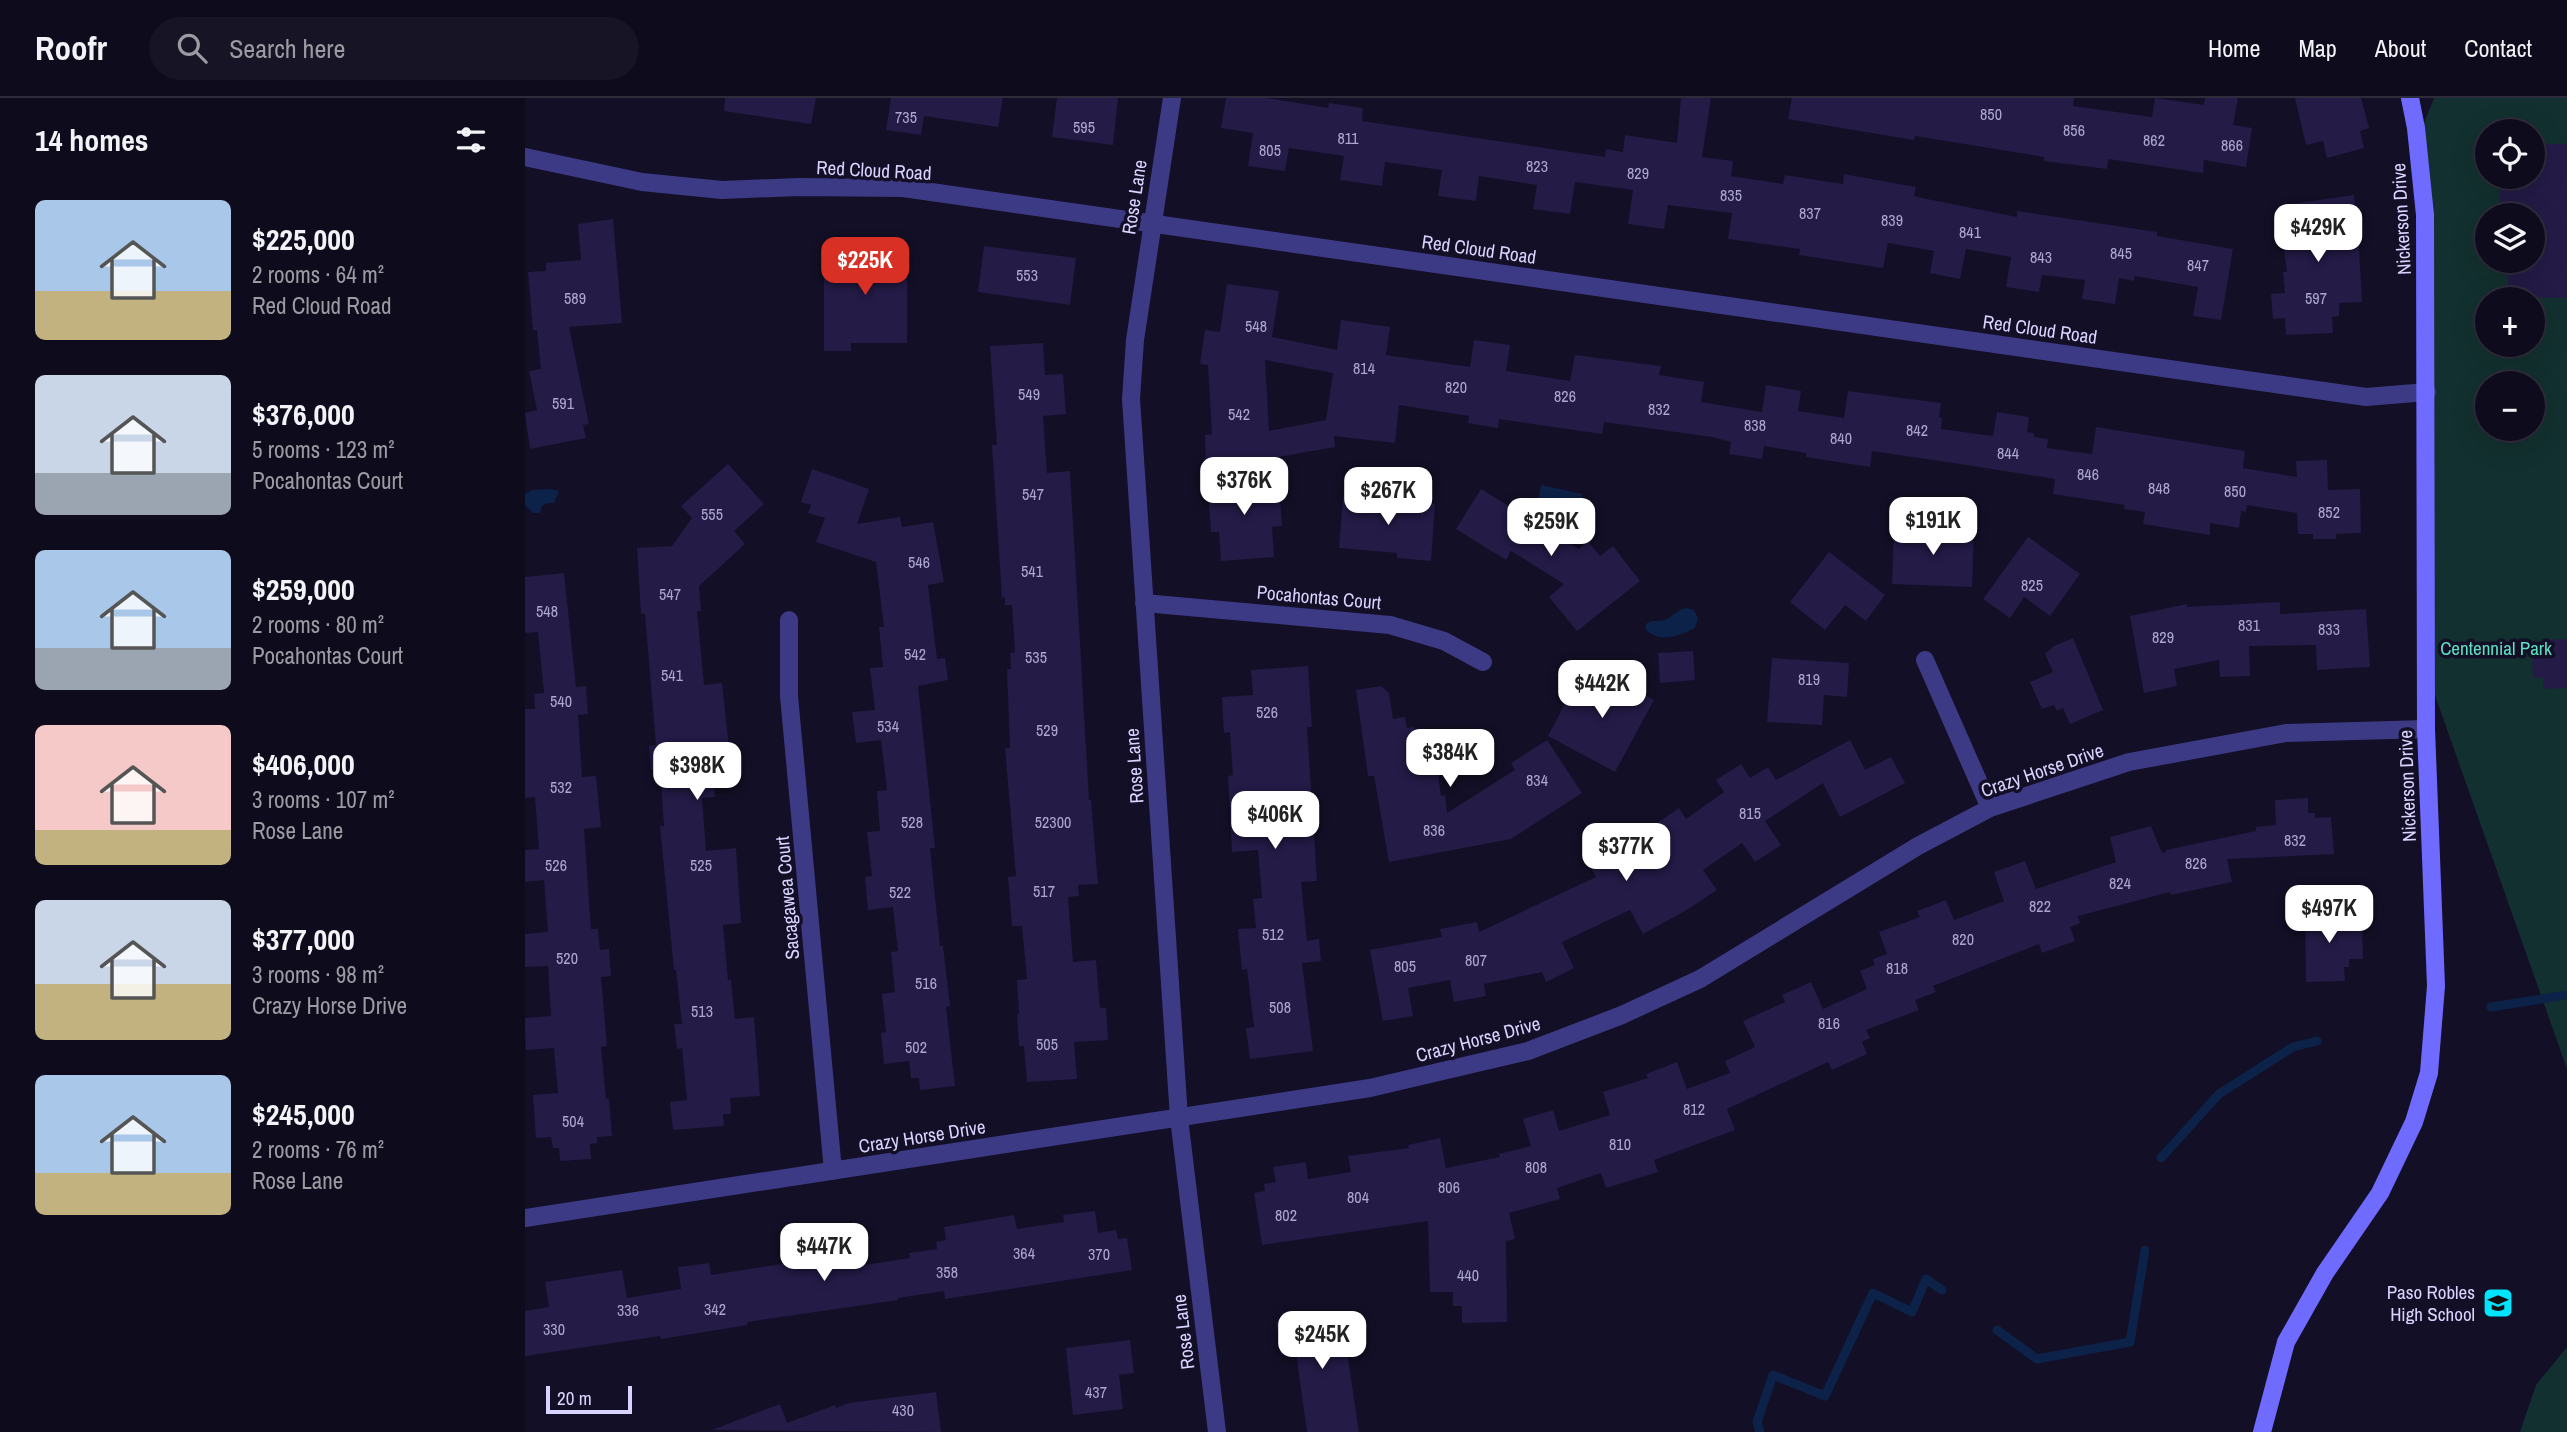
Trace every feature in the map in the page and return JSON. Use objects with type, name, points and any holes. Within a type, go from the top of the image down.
[{"type":"street","name":"Rose Lane","points":[[1172,98],[1135,340],[1131,399],[1179,1118],[1217,1432]]},
{"type":"street","name":"Nickerson Drive","points":[[2262,1432],[2286,1342],[2325,1273],[2380,1193],[2414,1122],[2429,1073],[2436,986],[2426,729],[2425,215],[2417,128],[2410,98]]},
{"type":"street","name":"Red Cloud Road","points":[[525,156],[642,182],[722,190],[799,187],[903,188],[2366,397],[2427,392]]},
{"type":"street","name":"Pocahontas Court","points":[[1144,603],[1390,625],[1444,641],[1483,662]]},
{"type":"street","name":"Sacagawea Court","points":[[789,620],[789,696],[833,1171]]},
{"type":"street","points":[[1926,660],[1990,808]]},
{"type":"street","name":"Crazy Horse Drive","points":[[525,1218],[1370,1088],[1528,1051],[1622,1015],[1700,979],[1918,846],[1990,808],[2129,762],[2286,733],[2426,729]]},
{"type":"green space","name":"Centennial Park","points":[[2434,98],[2567,98],[2567,1069],[2425,667],[2418,138]]},
{"type":"green space","points":[[2567,1347],[2567,1432],[2520,1432],[2536,1385]]},
{"type":"water","points":[[1541,485],[1582,494],[1579,514],[1537,506]]},
{"type":"water","points":[[532,490],[559,491],[554,503],[542,506],[540,513],[533,513],[525,505],[525,494]]},
{"type":"water","points":[[1686,608],[1694,610],[1698,618],[1695,628],[1670,637],[1657,636],[1645,629],[1648,622],[1664,620]]},
{"type":"building","points":[[725,98],[816,98],[811,124],[724,111]]},
{"type":"building","points":[[891,98],[1003,98],[998,127],[924,116],[921,135],[886,130]]},
{"type":"building","points":[[1057,98],[1118,98],[1113,145],[1052,137]]},
{"type":"building","points":[[1226,98],[1267,98],[1328,108],[1329,103],[1363,108],[1362,121],[1605,157],[1606,149],[1623,152],[1625,135],[1677,143],[1681,98],[1711,98],[1702,157],[1733,161],[1731,176],[1783,184],[1785,175],[1843,184],[1844,174],[1916,187],[1914,196],[2017,217],[2017,211],[2157,232],[2157,236],[2233,249],[2221,320],[2193,316],[2198,287],[2135,276],[2134,281],[2119,278],[2115,304],[2082,299],[2085,280],[2042,275],[2039,292],[2006,287],[2011,257],[1966,249],[1960,279],[1930,273],[1934,251],[1888,243],[1883,268],[1799,255],[1800,249],[1728,239],[1732,213],[1668,205],[1664,229],[1628,224],[1633,190],[1575,182],[1570,214],[1533,209],[1537,185],[1479,176],[1476,201],[1438,196],[1442,170],[1385,162],[1382,186],[1340,180],[1344,156],[1289,148],[1285,171],[1248,166],[1253,133],[1221,128]]},
{"type":"building","points":[[1792,98],[2074,98],[2073,106],[2152,117],[2155,98],[2204,105],[2205,98],[2238,98],[2233,125],[2252,128],[2246,167],[2204,160],[2203,173],[2108,159],[2107,169],[2044,161],[2044,157],[1915,136],[1914,140],[1788,119]]},
{"type":"building","points":[[2295,98],[2361,98],[2369,128],[2360,131],[2364,148],[2327,158],[2323,141],[2306,145]]},
{"type":"building","points":[[2545,144],[2567,144],[2567,298],[2545,298],[2545,287],[2508,287],[2508,273],[2545,273],[2545,203],[2500,203],[2500,189],[2545,189]]},
{"type":"building","points":[[2354,195],[2362,302],[2339,303],[2339,316],[2332,317],[2333,333],[2286,335],[2285,318],[2273,319],[2271,294],[2285,293],[2283,272],[2287,272],[2278,206]]},
{"type":"building","points":[[613,219],[622,323],[569,327],[589,424],[583,425],[586,438],[530,449],[525,413],[537,410],[529,371],[541,369],[537,330],[533,330],[528,272],[546,271],[546,263],[581,260],[578,224]]},
{"type":"building","points":[[907,245],[907,343],[851,343],[851,351],[824,351],[824,252]]},
{"type":"building","points":[[984,246],[1076,258],[1070,305],[978,292]]},
{"type":"building","points":[[1227,284],[1279,291],[1272,337],[1337,350],[1341,320],[1390,327],[1386,355],[1470,367],[1474,340],[1510,345],[1506,371],[1570,381],[1575,355],[1661,366],[1659,375],[1704,382],[1701,402],[1762,412],[1766,385],[1801,391],[1798,411],[1844,418],[1848,391],[1941,403],[1941,429],[1993,436],[1997,412],[2029,417],[2027,432],[2034,433],[2034,437],[2048,439],[2047,448],[2092,454],[2096,427],[2245,451],[2243,468],[2297,477],[2296,461],[2327,460],[2328,490],[2360,489],[2361,533],[2336,534],[2336,539],[2313,539],[2313,534],[2298,534],[2297,513],[2247,505],[2246,512],[2241,511],[2239,528],[2210,523],[2210,535],[2143,524],[2145,512],[2124,509],[2125,505],[2053,494],[2055,479],[1872,451],[1870,467],[1806,457],[1806,453],[1764,446],[1762,459],[1729,454],[1731,442],[1712,437],[1604,422],[1602,434],[1499,419],[1498,428],[1468,423],[1469,416],[1399,405],[1395,443],[1334,436],[1335,447],[1206,470],[1205,435],[1212,434],[1208,365],[1200,364],[1205,330],[1220,332]],"holes":[[[1265,360],[1333,373],[1326,420],[1269,431]]]},
{"type":"building","points":[[1043,343],[1045,375],[1063,374],[1066,414],[1043,416],[1047,473],[1070,471],[1089,800],[1098,884],[1078,885],[1079,896],[1068,897],[1073,962],[1096,960],[1100,1008],[1106,1008],[1108,1040],[1074,1042],[1077,1079],[1027,1082],[1024,1046],[1019,1046],[1017,980],[1027,979],[1022,926],[1012,926],[1008,877],[1016,876],[1005,748],[1010,748],[1007,669],[1011,669],[1010,653],[1015,652],[1012,605],[1005,605],[1005,597],[1002,598],[992,445],[997,445],[990,346]]},
{"type":"building","points":[[728,464],[764,504],[734,531],[745,544],[699,586],[701,611],[697,611],[704,685],[722,683],[730,757],[711,759],[715,797],[702,798],[706,851],[736,848],[741,923],[723,925],[728,980],[731,980],[735,1019],[754,1017],[760,1096],[730,1098],[731,1114],[723,1114],[724,1126],[673,1130],[670,1102],[687,1100],[682,1048],[677,1049],[674,1024],[682,1024],[660,826],[664,826],[660,769],[651,770],[649,746],[656,745],[645,614],[641,614],[637,548],[672,546],[692,518],[681,506]]},
{"type":"building","points":[[812,469],[869,489],[857,524],[900,517],[902,527],[933,522],[944,582],[928,585],[937,659],[945,658],[948,680],[918,686],[935,848],[930,848],[940,946],[943,946],[950,1006],[946,1007],[955,1086],[920,1090],[919,1078],[911,1078],[909,1061],[884,1064],[881,1033],[886,1032],[882,994],[895,992],[891,952],[898,951],[893,907],[868,910],[865,877],[872,876],[867,832],[880,831],[877,791],[887,790],[881,740],[856,743],[852,712],[875,710],[870,668],[883,667],[879,627],[884,627],[876,562],[816,542],[825,518],[808,513],[811,505],[801,502]]},
{"type":"building","points":[[1207,477],[1279,483],[1282,526],[1272,527],[1274,557],[1221,561],[1219,532],[1211,532]]},
{"type":"building","points":[[1481,489],[1579,549],[1588,541],[1600,556],[1613,546],[1640,581],[1577,631],[1549,597],[1564,584],[1511,551],[1506,560],[1456,529]]},
{"type":"building","points":[[1343,497],[1435,504],[1431,561],[1397,558],[1397,553],[1339,548]]},
{"type":"building","points":[[1894,527],[1974,529],[1972,587],[1892,584]]},
{"type":"building","points":[[2028,537],[2080,574],[2050,616],[2024,597],[2010,618],[1983,599]]},
{"type":"building","points":[[1829,552],[1885,595],[1866,621],[1845,605],[1825,630],[1790,602]]},
{"type":"building","points":[[564,573],[576,687],[586,686],[588,714],[578,715],[582,777],[596,776],[601,827],[584,829],[591,929],[598,929],[600,950],[609,949],[611,976],[601,977],[607,1046],[601,1047],[612,1136],[597,1137],[597,1143],[590,1144],[591,1159],[560,1161],[559,1148],[553,1148],[551,1137],[536,1138],[533,1095],[558,1093],[554,1048],[526,1050],[525,1018],[551,1016],[548,966],[525,967],[525,934],[548,932],[544,880],[525,882],[525,850],[539,849],[535,797],[525,798],[525,709],[535,709],[534,694],[544,693],[538,632],[526,633],[525,630],[525,577]]},
{"type":"building","points":[[2280,602],[2280,614],[2366,609],[2370,667],[2317,670],[2316,645],[2249,646],[2250,676],[2220,677],[2219,660],[2174,669],[2177,686],[2144,693],[2130,616],[2187,604],[2187,607]]},
{"type":"building","points":[[2073,638],[2103,710],[2070,724],[2063,708],[2057,711],[2054,705],[2042,709],[2030,682],[2053,672],[2045,654],[2054,646]]},
{"type":"building","points":[[2567,639],[2567,688],[2543,689],[2543,678],[2533,678],[2532,647],[2544,647],[2543,640]]},
{"type":"building","points":[[1693,651],[1695,680],[1660,683],[1658,653]]},
{"type":"building","points":[[1772,658],[1849,663],[1847,697],[1824,695],[1822,725],[1767,722]]},
{"type":"building","points":[[1308,666],[1312,727],[1307,727],[1317,881],[1301,882],[1307,941],[1319,939],[1321,961],[1302,963],[1313,1051],[1250,1059],[1246,1028],[1254,1027],[1247,969],[1242,970],[1238,929],[1256,928],[1253,899],[1262,898],[1258,850],[1232,852],[1228,776],[1233,775],[1230,732],[1224,733],[1222,697],[1253,695],[1251,670]]},
{"type":"building","points":[[1595,668],[1654,700],[1615,772],[1548,736],[1570,694],[1578,699]]},
{"type":"building","points":[[1381,686],[1389,693],[1393,719],[1405,717],[1407,728],[1413,727],[1434,743],[1441,796],[1445,795],[1447,813],[1515,770],[1511,763],[1547,740],[1582,793],[1511,839],[1389,862],[1374,776],[1368,776],[1356,690]]},
{"type":"building","points":[[1850,740],[1865,770],[1891,757],[1905,783],[1840,817],[1823,783],[1765,821],[1781,845],[1755,862],[1742,843],[1703,870],[1717,890],[1643,934],[1630,910],[1562,942],[1574,968],[1546,982],[1542,972],[1484,984],[1486,996],[1454,1002],[1450,980],[1408,988],[1413,1016],[1383,1021],[1370,950],[1442,937],[1440,929],[1477,922],[1479,932],[1596,877],[1590,866],[1656,832],[1652,827],[1679,808],[1686,819],[1724,792],[1716,780],[1741,764],[1750,778],[1768,767],[1776,780]]},
{"type":"building","points":[[2308,798],[2308,813],[2315,813],[2315,818],[2331,817],[2334,854],[2227,859],[2232,882],[2171,895],[2170,892],[2078,916],[2080,923],[2070,927],[2075,941],[2042,953],[2039,944],[1933,986],[1936,992],[1915,1000],[1919,1010],[1866,1030],[1870,1038],[1862,1042],[1867,1054],[1832,1070],[1828,1062],[1727,1109],[1735,1130],[1654,1160],[1658,1172],[1606,1188],[1601,1173],[1557,1188],[1560,1199],[1509,1213],[1515,1239],[1506,1241],[1507,1322],[1462,1323],[1462,1306],[1453,1306],[1453,1292],[1430,1292],[1428,1221],[1262,1245],[1254,1193],[1265,1191],[1264,1184],[1276,1182],[1273,1167],[1306,1162],[1308,1179],[1351,1172],[1348,1156],[1409,1148],[1408,1145],[1440,1138],[1446,1168],[1500,1157],[1499,1154],[1531,1146],[1523,1119],[1553,1110],[1559,1131],[1610,1115],[1603,1092],[1648,1078],[1646,1074],[1677,1062],[1687,1089],[1730,1073],[1725,1061],[1755,1047],[1743,1021],[1785,1002],[1782,995],[1811,982],[1823,1009],[1867,989],[1860,971],[1875,965],[1873,959],[1887,954],[1879,932],[1920,917],[1917,911],[1946,900],[1954,920],[2004,901],[1994,872],[2025,861],[2036,889],[2116,862],[2110,837],[2151,826],[2162,853],[2256,831],[2256,827],[2276,825],[2275,800]]},
{"type":"building","points":[[2337,906],[2338,927],[2362,926],[2363,959],[2349,959],[2349,967],[2344,967],[2345,981],[2306,982],[2305,907]]},
{"type":"building","points":[[1095,1211],[1098,1233],[1116,1230],[1118,1239],[1127,1238],[1132,1270],[945,1299],[944,1291],[747,1322],[748,1325],[661,1339],[660,1336],[525,1356],[525,1311],[549,1307],[545,1282],[622,1270],[627,1298],[681,1289],[678,1267],[709,1263],[711,1275],[788,1263],[785,1249],[861,1238],[865,1265],[910,1258],[909,1253],[937,1249],[936,1242],[946,1240],[944,1227],[1014,1215],[1017,1229],[1064,1222],[1063,1215]]},
{"type":"building","points":[[1341,1312],[1359,1432],[1307,1432],[1296,1353],[1281,1355],[1276,1322]]},
{"type":"building","points":[[1130,1340],[1134,1373],[1119,1375],[1123,1409],[1073,1415],[1066,1348]]},
{"type":"building","points":[[936,1392],[941,1432],[712,1430],[780,1404],[787,1423],[835,1405],[836,1408],[849,1403]]},
{"type":"waterway","points":[[2491,1007],[2567,995]]},
{"type":"waterway","points":[[2161,1158],[2219,1094],[2293,1047],[2317,1041]]},
{"type":"waterway","points":[[1997,1330],[2037,1359],[2130,1342],[2145,1250]]},
{"type":"waterway","points":[[1760,1432],[1757,1422],[1773,1375],[1825,1396],[1873,1293],[1912,1312],[1926,1279],[1942,1290]]},
{"type":"place","name":"Paso Robles High School","points":[[2498,1303]]}]
